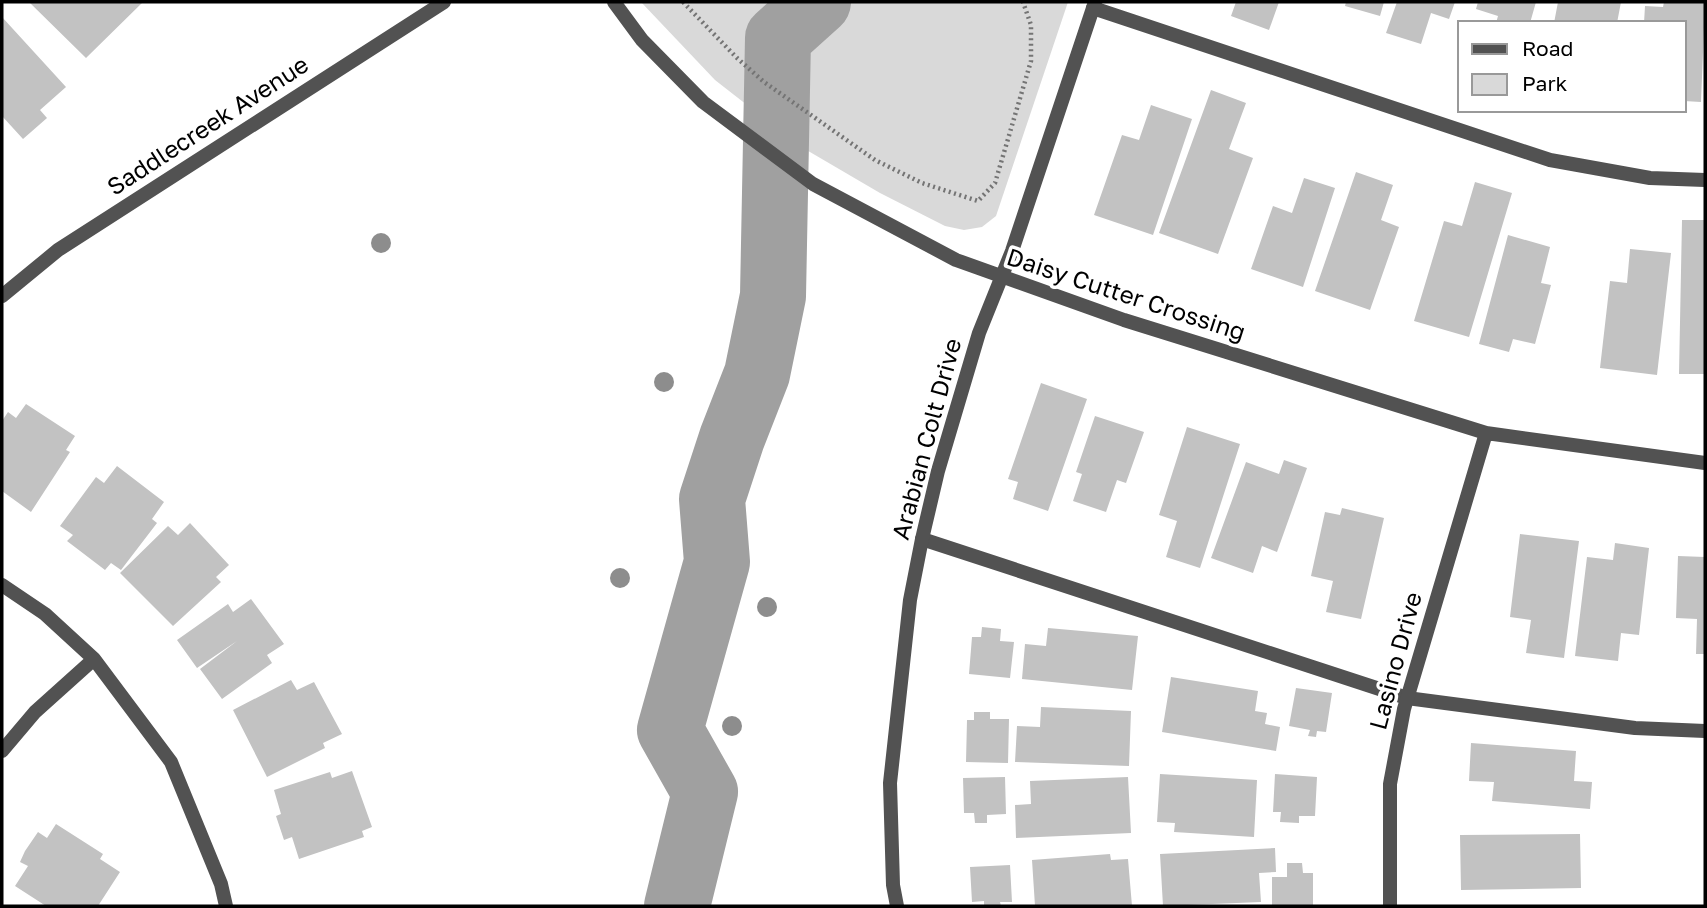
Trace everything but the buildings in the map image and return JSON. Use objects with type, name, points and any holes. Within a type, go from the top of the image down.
[{"type":"street","name":"Saddlecreek Avenue","points":[[2,296],[58,250],[444,2]]},
{"type":"street","name":"Daisy Cutter Crossing","points":[[614,2],[642,40],[703,102],[813,184],[956,260],[1124,320],[1486,433],[1705,463]]},
{"type":"street","name":"Arabian Colt Drive","points":[[897,906],[893,885],[890,783],[910,600],[922,539],[938,471],[979,333],[1012,251],[1094,5]]},
{"type":"street","points":[[1094,5],[1550,160],[1650,178],[1705,180]]},
{"type":"street","name":"Lasino Drive","points":[[1390,906],[1390,783],[1407,698],[1486,433]]},
{"type":"street","points":[[922,539],[1407,698],[1635,728],[1705,732]]},
{"type":"street","points":[[2,585],[45,614],[94,659],[171,762],[221,884],[226,906]]},
{"type":"street","points":[[2,751],[35,712],[94,659]]},
{"type":"path","points":[[683,2],[764,82],[875,160],[922,183],[978,201],[995,183],[1031,61],[1031,26],[1023,2]]},
{"type":"green space","points":[[641,2],[1068,2],[996,216],[982,227],[964,230],[945,226],[880,193],[798,145],[715,80]]},
{"type":"waterway","points":[[677,906],[705,792],[670,730],[717,562],[712,499],[757,374],[773,296],[778,38],[818,2]]}]
